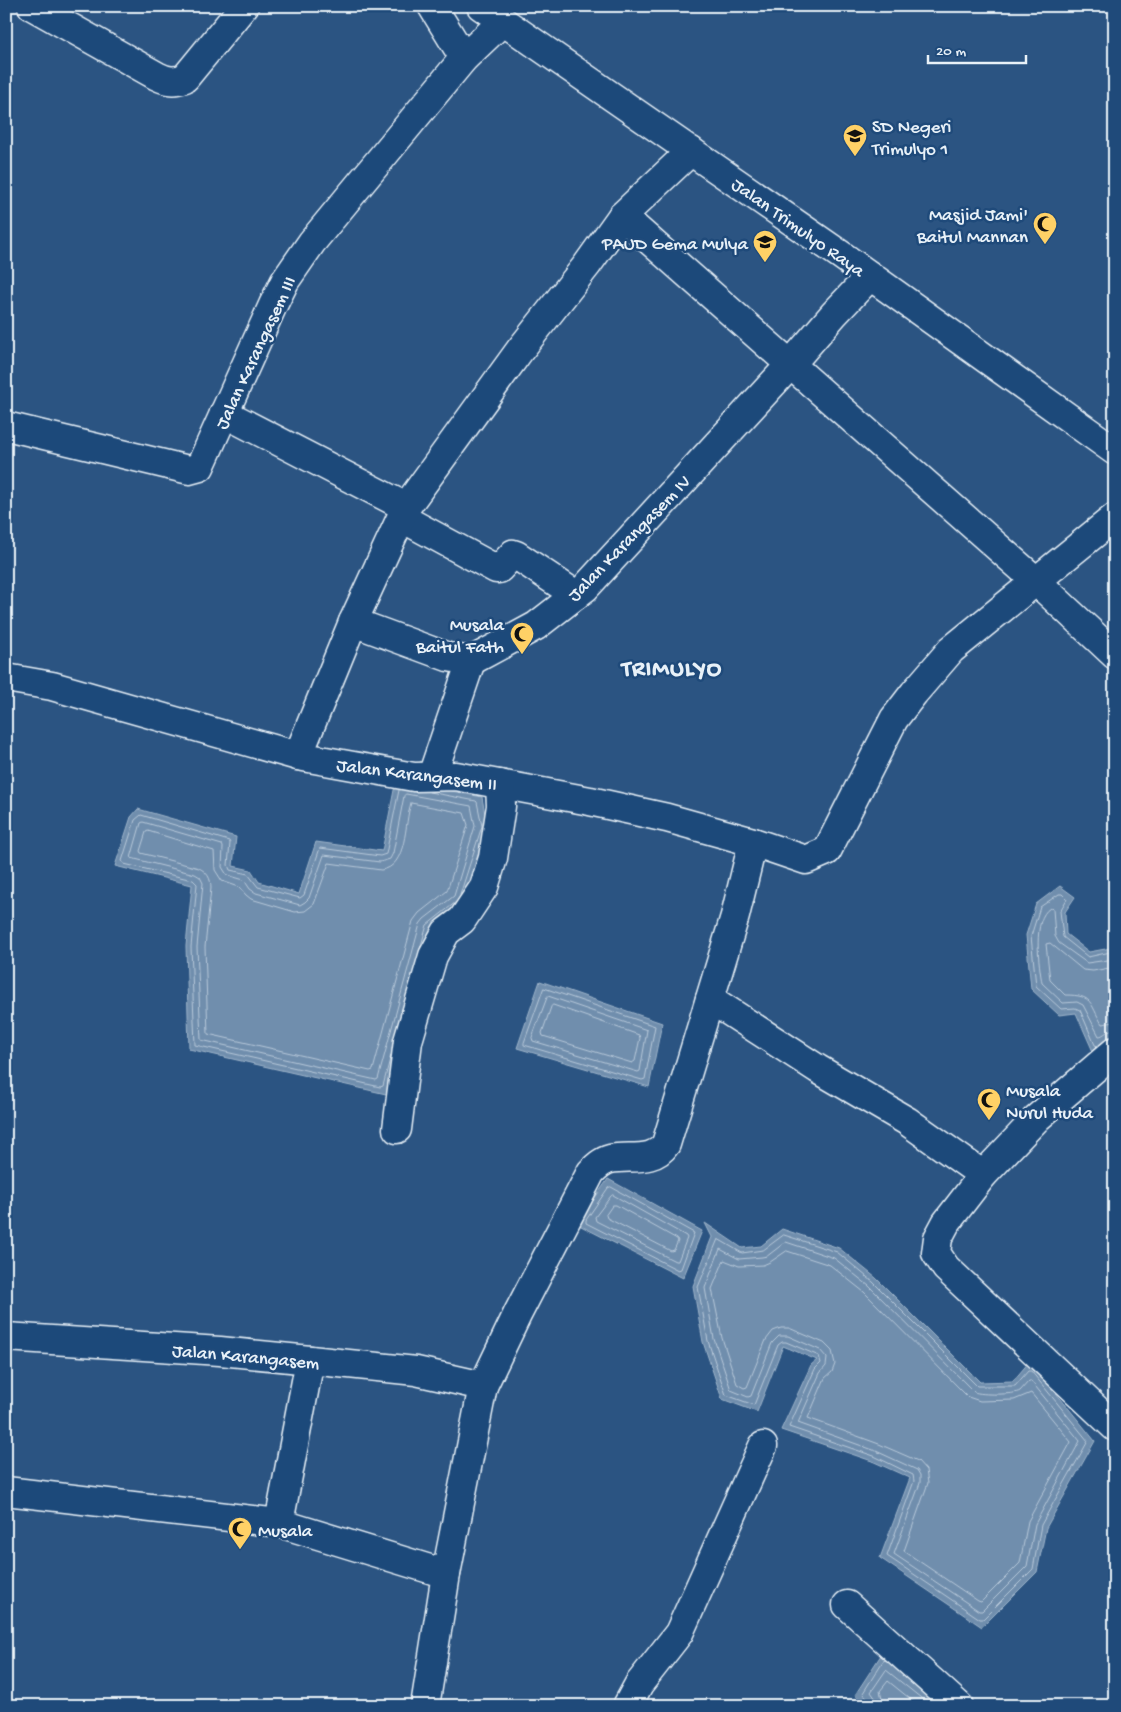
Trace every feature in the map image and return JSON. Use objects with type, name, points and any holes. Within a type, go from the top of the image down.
[{"type":"street","points":[[32,6],[166,81],[176,81],[185,78],[244,6]]},
{"type":"street","points":[[432,6],[464,58]]},
{"type":"street","name":"Jalan Trimulyo Raya","points":[[481,6],[870,276],[1115,451]]},
{"type":"street","name":"Jalan Karangasem III","points":[[6,426],[189,470],[200,467],[272,306],[298,262],[330,220],[464,58],[504,21]]},
{"type":"street","points":[[298,756],[353,622],[404,512],[520,350],[587,265],[622,216],[691,151]]},
{"type":"street","points":[[622,216],[1036,581],[1115,655]]},
{"type":"street","name":"Jalan Karangasem IV","points":[[471,661],[536,626],[591,581],[870,276]]},
{"type":"street","points":[[224,413],[404,512],[496,569],[503,567],[513,554],[576,594]]},
{"type":"street","points":[[1036,581],[1115,516]]},
{"type":"street","name":"Jalan Karangasem II","points":[[6,678],[52,686],[298,756],[414,777],[456,776],[657,816],[753,842],[806,860],[827,850],[894,719],[914,693],[952,650],[1036,581]]},
{"type":"street","points":[[353,622],[448,657],[471,661],[432,776]]},
{"type":"street","points":[[397,1129],[408,1041],[433,956],[446,932],[462,920],[484,886],[493,858],[500,806],[500,784]]},
{"type":"street","points":[[432,1704],[446,1574],[483,1386],[518,1312],[591,1172],[609,1159],[654,1155],[661,1151],[666,1144],[734,916],[753,842]]},
{"type":"street","points":[[710,999],[818,1069],[907,1122],[983,1176]]},
{"type":"street","points":[[1115,1051],[1037,1118],[983,1176],[946,1223],[938,1238],[936,1253],[946,1268],[1115,1427]]},
{"type":"street","name":"Jalan Karangasem","points":[[6,1337],[220,1351],[310,1360],[416,1371],[483,1386]]},
{"type":"street","points":[[279,1523],[310,1360]]},
{"type":"street","points":[[627,1706],[639,1684],[678,1634],[762,1446]]},
{"type":"street","points":[[6,1491],[279,1523],[446,1574]]},
{"type":"street","points":[[846,1604],[959,1706]]},
{"type":"water","points":[[396,780],[482,797],[487,826],[463,903],[431,928],[386,1094],[189,1049],[186,946],[192,885],[115,866],[131,817],[138,809],[236,837],[233,866],[251,870],[259,882],[299,894],[316,842],[382,851]]},
{"type":"water","points":[[1060,886],[1075,897],[1065,912],[1066,934],[1089,952],[1111,948],[1115,945],[1115,1039],[1095,1056],[1076,1013],[1059,1015],[1031,989],[1026,935],[1036,904]]},
{"type":"water","points":[[540,981],[662,1023],[649,1087],[517,1048]]},
{"type":"water","points":[[608,1179],[702,1231],[683,1278],[577,1224]]},
{"type":"water","points":[[705,1223],[742,1248],[761,1246],[782,1229],[839,1248],[876,1278],[980,1382],[1013,1381],[1030,1361],[1095,1441],[1046,1528],[1037,1572],[982,1627],[880,1558],[910,1478],[872,1461],[781,1430],[811,1365],[817,1360],[783,1346],[757,1412],[722,1399],[703,1342],[693,1286],[712,1237]]},
{"type":"water","points":[[883,1652],[948,1706],[868,1706],[855,1695]]},
{"type":"place","name":"SD Negeri Trimulyo 1","points":[[855,157]]},
{"type":"place","name":"Masjid Jami' Baitul Mannan","points":[[1045,245]]},
{"type":"place","name":"PAUD Gema Mulya","points":[[765,263]]},
{"type":"place","name":"Musala Baitul Fath","points":[[522,655]]},
{"type":"place","name":"Musala Nurul Huda","points":[[989,1121]]},
{"type":"place","name":"Musala","points":[[240,1550]]},
{"type":"district","name":"TRIMULYO","points":[[672,667]]}]
